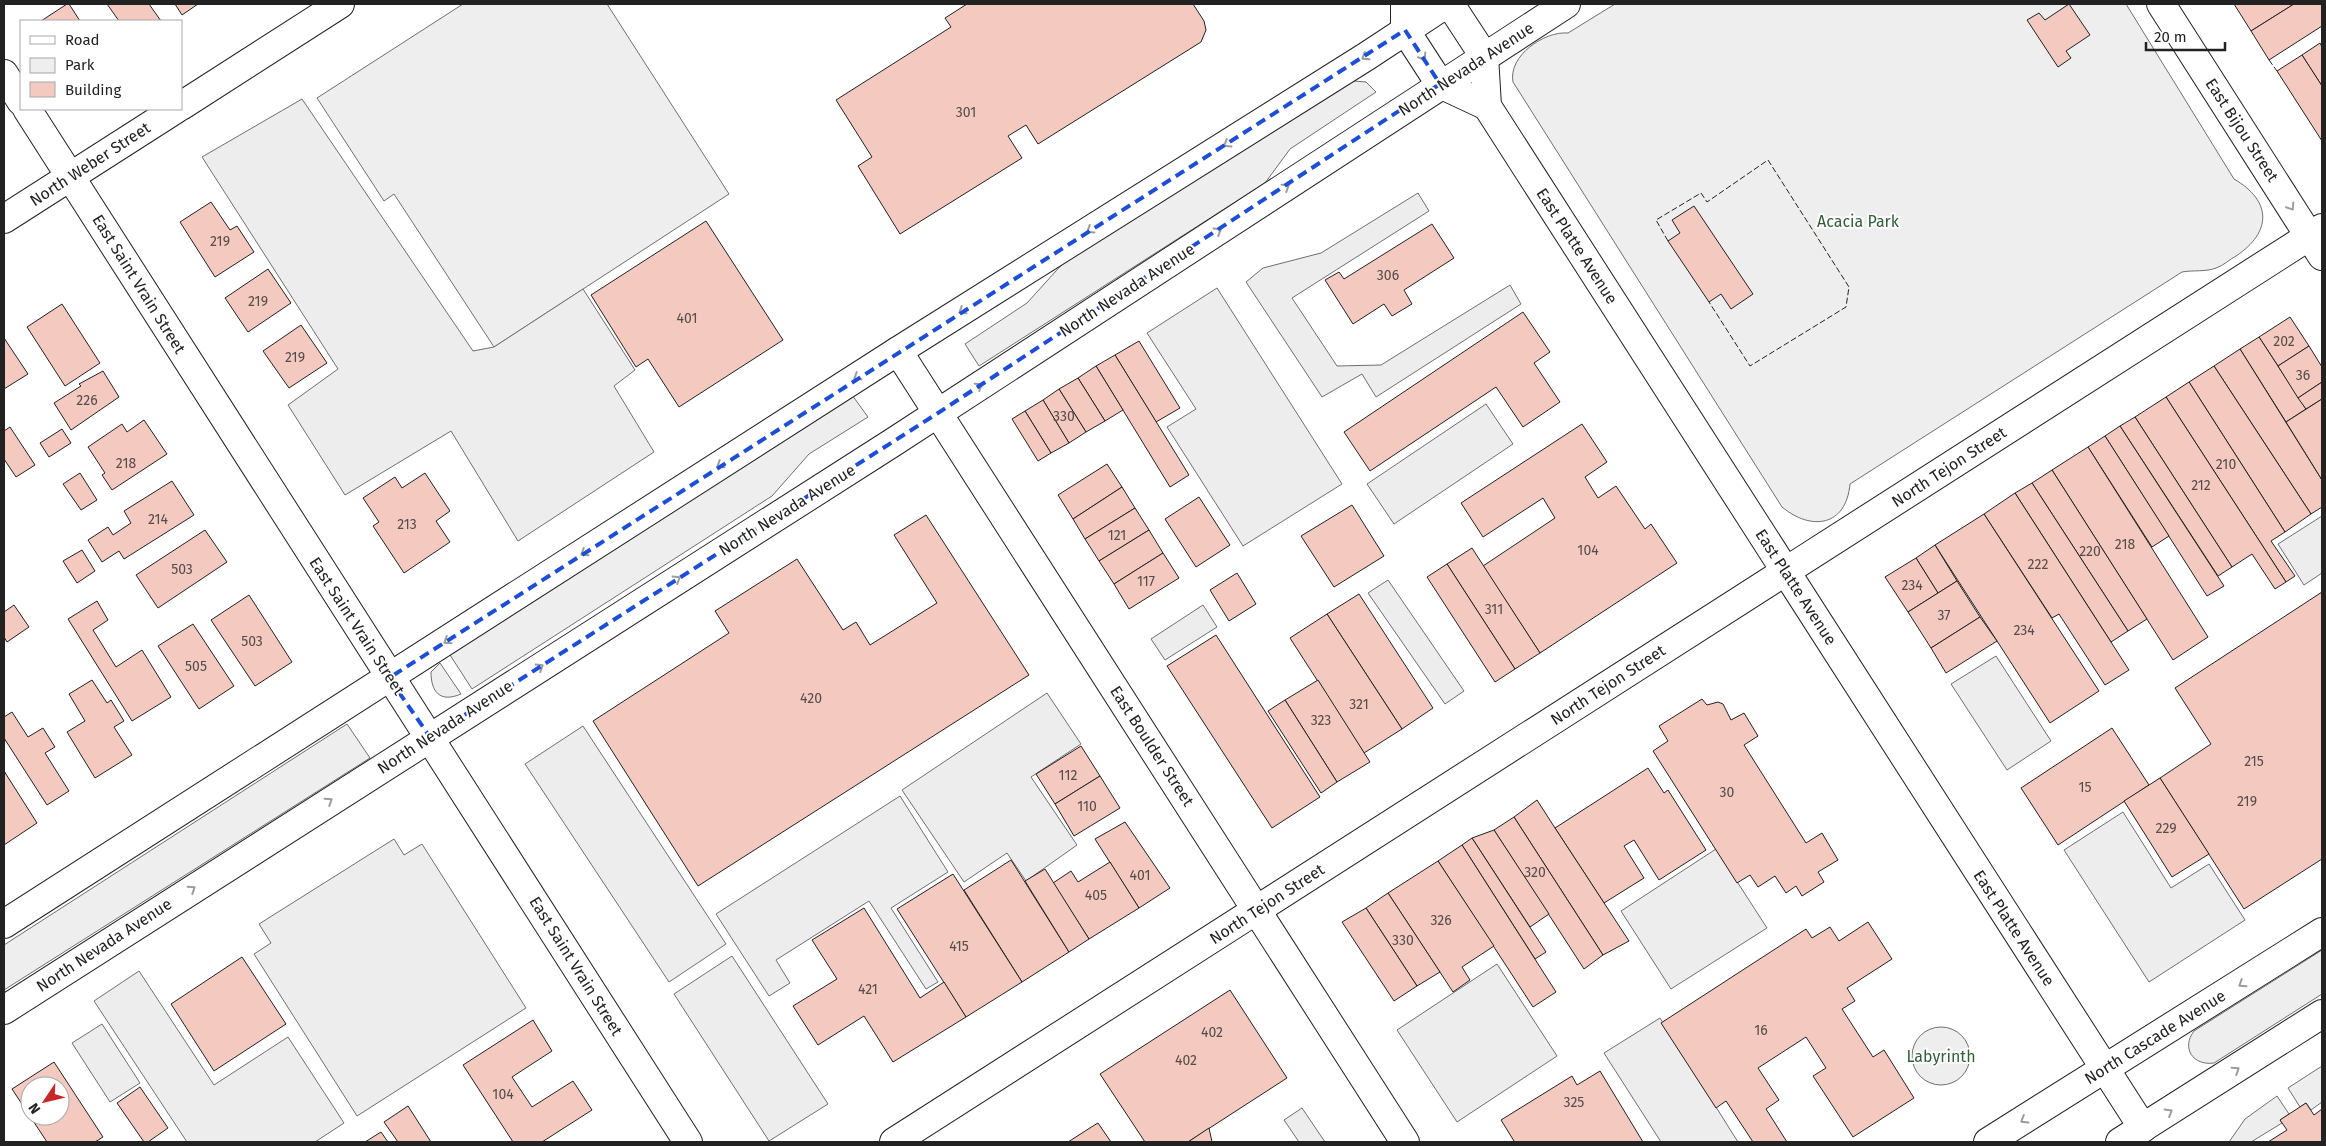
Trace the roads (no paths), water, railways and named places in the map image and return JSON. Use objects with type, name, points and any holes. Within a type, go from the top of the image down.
[{"type":"main road","points":[[182,105],[340,4]]},
{"type":"main road","points":[[4,924],[898,351],[1367,56],[1405,17],[1446,4]]},
{"type":"main road","name":"East Platte Avenue","points":[[1450,4],[1484,56],[1487,106],[2148,1135]]},
{"type":"main road","name":"North Nevada Avenue","points":[[4,1010],[938,413],[1356,142],[1440,84],[1566,4]]},
{"type":"main road","name":"East Bijou Street","points":[[2161,4],[2318,240]]},
{"type":"main road","points":[[1405,17],[1440,84],[1487,106]]},
{"type":"main road","points":[[4,74],[20,98]]},
{"type":"main road","name":"East Saint Vrain Street","points":[[28,110],[688,1142]]},
{"type":"main road","name":"North Weber Street","points":[[4,219],[174,110]]},
{"type":"main road","name":"North Tejon Street","points":[[894,1142],[1786,572],[2318,240]]},
{"type":"main road","name":"East Boulder Street","points":[[898,351],[1406,1142]]},
{"type":"main road","name":"North Cascade Avenue","points":[[1988,1142],[2322,932]]},
{"type":"main road","points":[[2120,1142],[2148,1135],[2322,1014]]},
{"type":"park label","name":"Acacia Park","points":[[1858,221]]},
{"type":"park label","name":"Labyrinth","points":[[1941,1056]]}]
